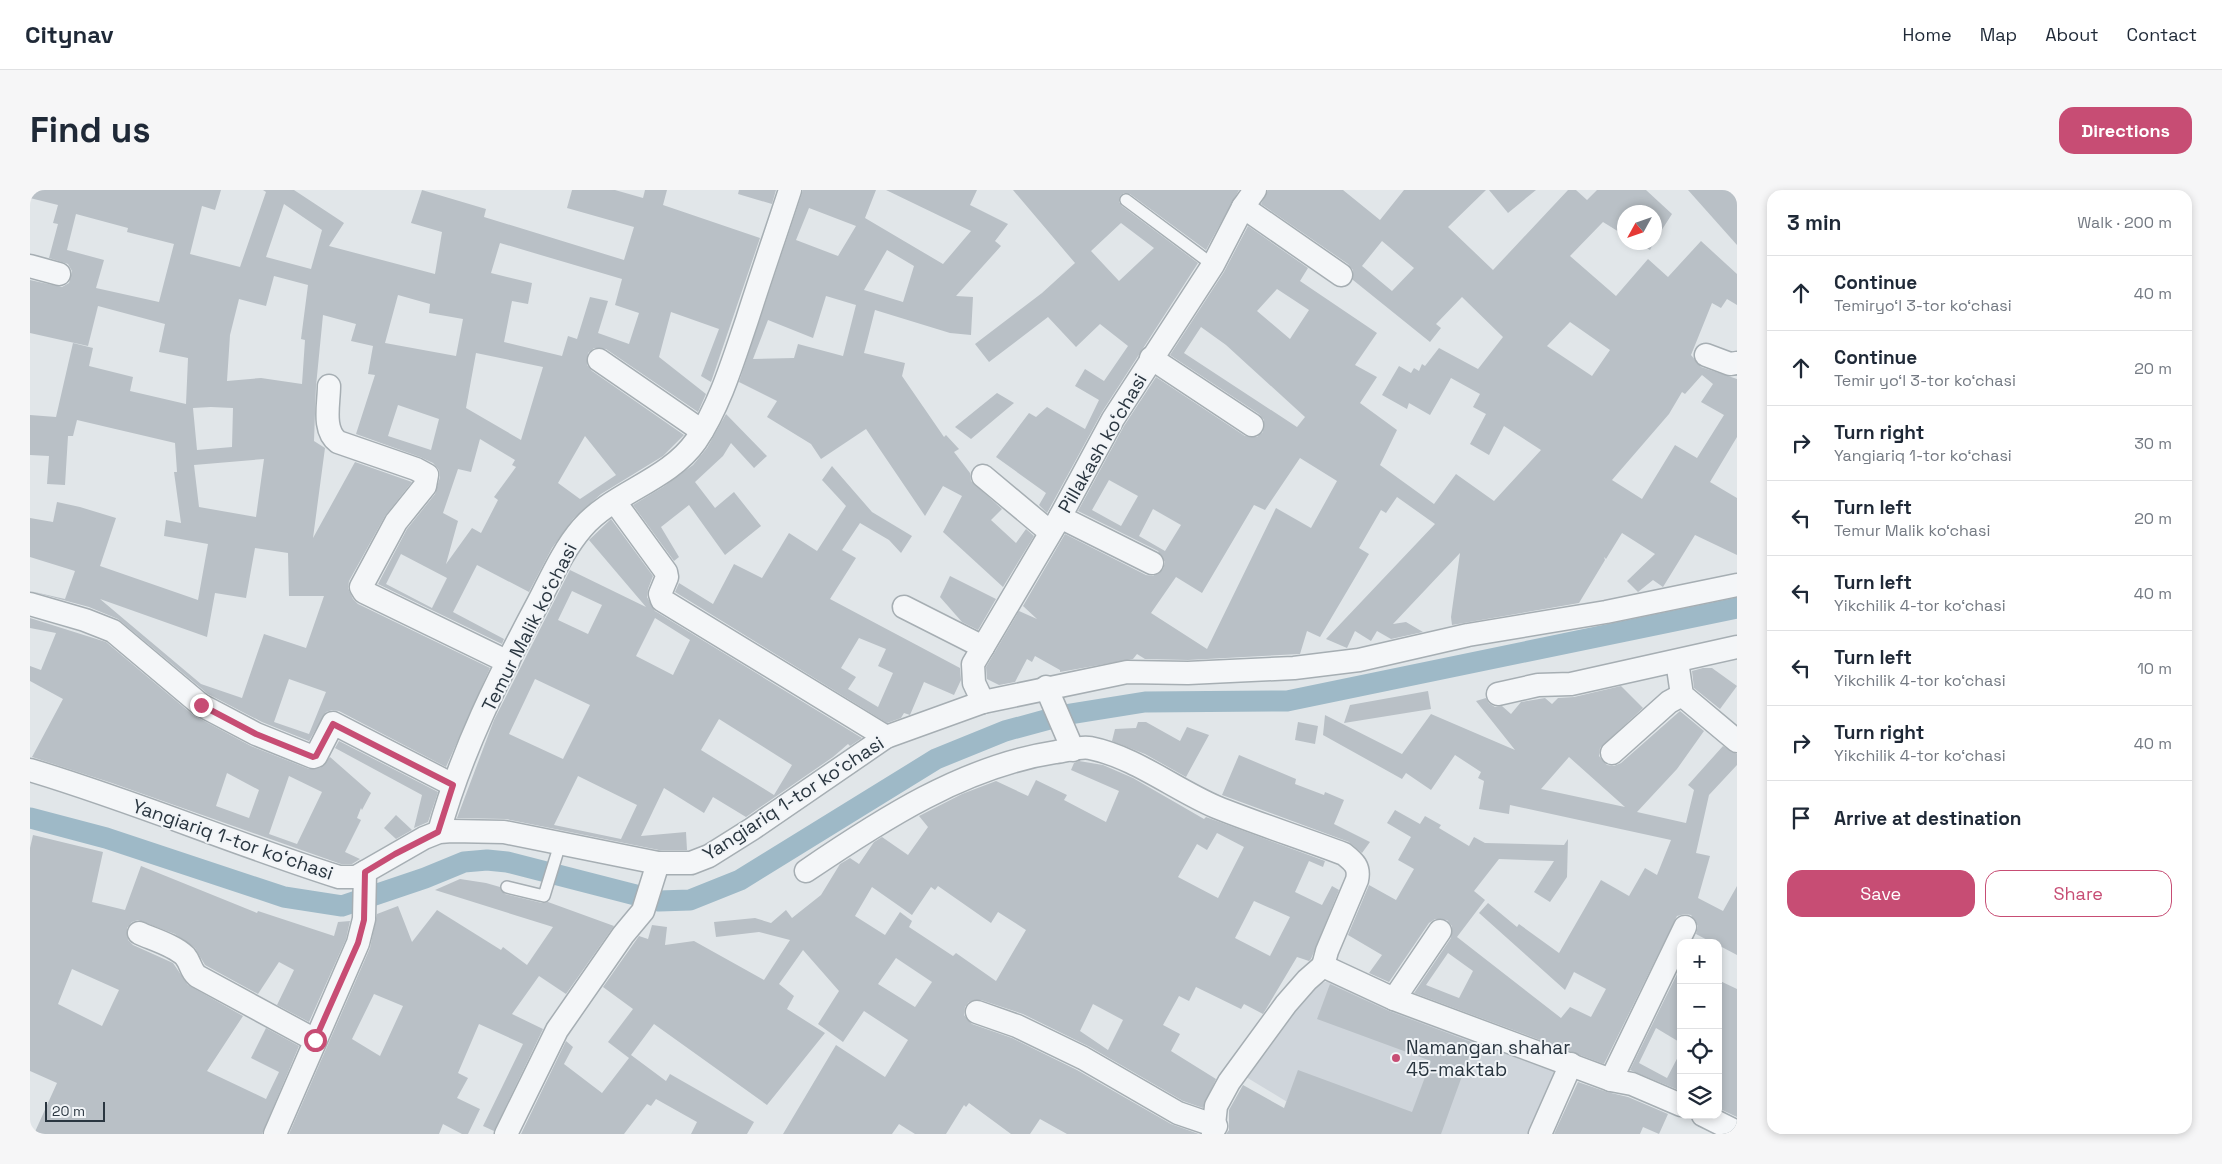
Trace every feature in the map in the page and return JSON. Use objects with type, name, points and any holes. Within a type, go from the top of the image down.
[{"type":"street","name":"Temur Malik koʻchasi","points":[[438,832],[460,764],[508,662],[568,547],[582,527],[615,502],[671,466],[694,443],[710,418],[736,352],[790,190]]},
{"type":"street","points":[[1249,198],[1341,275]]},
{"type":"street","name":"Pillakash koʻchasi","points":[[983,702],[974,683],[973,664],[1055,524],[1113,419],[1213,265],[1249,198]]},
{"type":"street","points":[[30,266],[59,274]]},
{"type":"street","points":[[1706,355],[1730,364],[1737,363]]},
{"type":"street","points":[[1151,358],[1252,425]]},
{"type":"street","points":[[599,360],[702,431]]},
{"type":"street","points":[[329,386],[328,428],[332,438],[338,442],[416,469],[426,475],[425,486],[396,522],[361,588],[364,592],[508,662]]},
{"type":"street","points":[[983,476],[1055,524],[1152,564]]},
{"type":"street","points":[[615,502],[666,572],[667,577],[660,594],[662,600],[886,737]]},
{"type":"street","name":"Yangiariq 1-tor koʻchasi","points":[[30,770],[333,875],[365,876],[395,854],[438,832],[504,832],[557,852],[656,870],[691,863],[709,856],[752,829],[886,737],[983,702],[1050,696],[1127,672],[1188,673],[1294,668],[1359,660],[1468,635],[1606,612],[1737,585]]},
{"type":"street","points":[[30,604],[85,620],[113,631],[201,705],[256,734],[313,757],[316,756],[333,724],[453,785]]},
{"type":"street","points":[[904,607],[984,647]]},
{"type":"street","points":[[1498,694],[1538,685],[1571,684],[1737,647]]},
{"type":"street","points":[[1677,661],[1682,695],[1737,741]]},
{"type":"street","points":[[1612,753],[1669,702],[1682,695]]},
{"type":"street","points":[[1050,696],[1071,746]]},
{"type":"street","points":[[806,872],[861,834],[934,794],[991,769],[1026,757],[1071,746],[1088,748],[1121,758],[1216,806],[1344,854],[1354,862],[1359,872],[1327,951],[1323,966],[1307,980],[1286,1004],[1229,1082],[1216,1106],[1214,1130],[1178,1113],[1083,1058],[1017,1026],[977,1012]]},
{"type":"street","points":[[506,1134],[557,1030],[624,934],[643,911],[656,870]]},
{"type":"street","points":[[275,1134],[358,943],[364,920],[365,876]]},
{"type":"street","points":[[1611,1080],[1685,927]]},
{"type":"street","points":[[1394,999],[1440,930]]},
{"type":"street","points":[[139,933],[182,954],[188,960],[192,972],[197,976],[315,1040]]},
{"type":"street","points":[[1323,966],[1394,999],[1611,1080],[1632,1084],[1677,1103]]},
{"type":"street","points":[[1540,1134],[1571,1064]]},
{"type":"street","points":[[1711,1119],[1737,1132]]},
{"type":"lane","points":[[1126,200],[1213,265]]},
{"type":"lane","points":[[507,887],[541,897],[545,895],[557,852]]},
{"type":"shaded area","name":"Namangan shahar 45-maktab","points":[[1332,979],[1559,1067],[1532,1134],[1340,1134],[1246,1077],[1304,991]]},
{"type":"building","points":[[30,190],[221,190],[215,210],[202,206],[190,254],[240,267],[266,192],[263,190],[294,190],[344,223],[329,246],[435,274],[442,232],[411,223],[422,190],[486,209],[484,217],[624,260],[634,227],[567,208],[572,190],[615,190],[643,198],[645,190],[667,190],[663,205],[760,238],[711,382],[701,376],[719,329],[671,312],[659,357],[706,394],[698,412],[606,349],[594,348],[588,353],[587,365],[592,371],[684,435],[663,456],[601,494],[573,519],[552,548],[529,592],[477,565],[453,612],[504,639],[502,644],[378,584],[407,529],[435,494],[440,477],[439,470],[433,463],[420,457],[356,434],[375,375],[368,374],[373,346],[351,341],[356,324],[323,315],[316,386],[314,441],[325,448],[313,538],[355,462],[412,482],[385,516],[349,581],[348,588],[353,599],[358,604],[490,668],[446,767],[339,711],[332,710],[326,712],[309,741],[262,722],[208,694],[118,619],[89,607],[30,591],[65,599],[75,571],[30,557],[30,518],[53,522],[57,502],[116,518],[100,566],[198,600],[208,544],[164,536],[166,520],[181,523],[174,472],[177,472],[175,443],[77,420],[73,436],[68,436],[65,485],[47,484],[49,456],[30,455],[30,415],[56,417],[73,343],[93,348],[89,366],[133,377],[130,391],[186,404],[188,358],[159,352],[165,324],[98,306],[88,346],[30,333],[30,280],[62,287],[69,283],[72,271],[68,264],[49,258],[58,224],[53,223],[58,205],[30,198]],"holes":[[[284,204],[322,230],[311,269],[266,257]],[[76,214],[128,228],[127,232],[174,244],[159,302],[96,288],[104,260],[67,250]],[[500,243],[622,279],[615,305],[639,313],[629,344],[598,333],[608,301],[590,297],[577,339],[568,336],[562,356],[504,342],[512,301],[528,304],[532,283],[491,273]],[[274,276],[308,285],[301,339],[305,340],[302,384],[261,378],[227,381],[230,335],[239,299],[266,306]],[[398,295],[430,304],[429,313],[463,319],[456,356],[385,343]],[[476,353],[543,367],[521,440],[466,408]],[[398,405],[439,419],[431,450],[388,436]],[[193,408],[233,408],[232,447],[197,450]],[[585,436],[616,475],[580,499],[558,483]],[[480,439],[515,460],[512,465],[516,467],[494,497],[498,500],[481,533],[472,528],[446,564],[458,521],[443,513],[458,469],[471,472]],[[264,459],[256,517],[199,507],[194,465]],[[255,548],[288,553],[289,596],[324,596],[306,648],[264,634],[242,698],[201,684],[100,599],[207,637],[215,593],[246,598]],[[401,554],[447,578],[432,608],[386,584]],[[289,679],[326,692],[309,734],[274,722]]]},
{"type":"building","points":[[739,190],[776,190],[772,204],[738,194]]},
{"type":"building","points":[[803,190],[876,190],[865,218],[943,264],[971,231],[886,190],[977,190],[970,205],[1008,224],[995,241],[1001,246],[956,296],[973,297],[971,335],[950,333],[875,310],[864,353],[905,363],[902,376],[944,437],[946,435],[959,449],[954,452],[970,473],[971,481],[1002,509],[991,520],[1016,543],[1026,529],[1034,536],[1003,587],[943,532],[962,496],[943,486],[925,516],[866,429],[821,459],[811,444],[767,417],[777,401],[739,382]],"holes":[[[809,208],[856,226],[838,256],[796,240]],[[887,250],[914,266],[903,302],[864,290]],[[826,296],[856,305],[843,356],[798,344],[794,358],[753,359],[768,320],[813,338]]]},
{"type":"building","points":[[1013,190],[1239,190],[1206,250],[1130,194],[1124,193],[1120,196],[1119,202],[1122,206],[1198,263],[1102,412],[1047,513],[1039,505],[1046,493],[996,457],[1029,413],[1036,417],[1047,407],[1085,429],[1099,400],[1075,386],[1085,369],[1104,381],[1128,346],[1100,324],[1076,347],[1048,317],[989,362],[975,344],[1042,293],[1075,263]],"holes":[[[1121,223],[1154,248],[1119,281],[1091,251]]]},
{"type":"building","points":[[1268,190],[1343,190],[1380,220],[1404,190],[1486,190],[1448,227],[1493,270],[1568,190],[1576,190],[1587,200],[1597,190],[1646,190],[1672,214],[1662,230],[1662,205],[1617,205],[1617,231],[1603,222],[1570,256],[1616,296],[1648,259],[1668,277],[1701,241],[1737,274],[1737,305],[1727,299],[1721,308],[1712,303],[1691,355],[1701,367],[1737,379],[1737,437],[1710,482],[1737,498],[1737,555],[1695,535],[1663,587],[1653,580],[1638,592],[1627,581],[1655,554],[1622,533],[1606,559],[1604,557],[1605,560],[1579,603],[1452,625],[1451,617],[1460,553],[1393,624],[1406,622],[1423,632],[1391,639],[1377,631],[1371,641],[1355,631],[1347,648],[1326,639],[1435,524],[1397,497],[1386,513],[1381,510],[1359,548],[1369,554],[1320,637],[1307,631],[1300,654],[1188,660],[1145,659],[1137,654],[1133,659],[1060,672],[1060,670],[1035,656],[1032,662],[1027,659],[1015,682],[999,685],[987,679],[986,667],[1019,611],[1037,619],[1023,606],[1065,534],[1146,575],[1153,576],[1163,569],[1165,562],[1158,551],[1078,511],[1124,426],[1156,377],[1245,436],[1257,437],[1263,432],[1264,420],[1259,414],[1170,355],[1224,272],[1248,226],[1308,268],[1300,281],[1377,333],[1355,365],[1377,377],[1360,403],[1397,430],[1380,465],[1434,504],[1456,474],[1494,501],[1541,450],[1504,426],[1489,455],[1470,444],[1486,414],[1473,407],[1480,394],[1451,378],[1430,415],[1409,403],[1407,409],[1382,395],[1399,366],[1411,373],[1414,368],[1419,371],[1422,364],[1425,366],[1439,348],[1478,369],[1503,337],[1462,297],[1436,324],[1441,328],[1430,342],[1353,280],[1353,270],[1348,264],[1261,204]],"holes":[[[1382,241],[1414,268],[1392,291],[1362,266]],[[1277,289],[1309,310],[1290,339],[1257,311]],[[1570,322],[1610,350],[1592,376],[1547,346]],[[1201,327],[1226,345],[1305,417],[1297,427],[1184,353]],[[1702,375],[1713,384],[1701,402],[1724,415],[1697,458],[1675,445],[1642,499],[1612,480],[1669,414],[1682,392],[1685,394]],[[1300,458],[1337,481],[1311,528],[1276,508],[1207,649],[1151,613],[1176,577],[1202,593],[1254,505],[1265,510]],[[1109,480],[1138,496],[1121,526],[1092,510]],[[1153,509],[1181,525],[1165,551],[1139,536]]]},
{"type":"building","points":[[1489,190],[1536,190],[1508,213]]},
{"type":"building","points":[[1688,190],[1737,190],[1737,245]]},
{"type":"building","points":[[997,393],[1014,403],[971,439],[955,427]]},
{"type":"building","points":[[726,414],[767,456],[754,468],[731,443],[723,456],[695,482],[715,508],[734,492],[761,526],[725,555],[689,505],[661,527],[679,557],[674,561],[633,505],[663,487],[693,465],[707,448]]},
{"type":"building","points":[[832,466],[872,512],[912,536],[901,553],[889,540],[860,523],[842,550],[856,558],[830,599],[960,668],[961,680],[954,695],[924,682],[910,715],[904,713],[901,718],[887,723],[675,592],[679,583],[713,604],[734,564],[762,578],[789,533],[817,551],[846,506],[822,480]],"holes":[[[859,638],[886,649],[878,666],[893,673],[878,707],[848,689],[856,677],[841,668]]]},
{"type":"building","points":[[611,519],[653,576],[647,597],[655,611],[862,738],[850,746],[848,744],[833,757],[746,817],[713,797],[704,813],[664,788],[641,836],[686,832],[687,850],[659,850],[506,819],[457,818],[494,720],[570,570],[646,607],[589,540]],"holes":[[[572,591],[602,605],[588,634],[558,620]],[[655,618],[690,640],[673,675],[636,656]],[[535,679],[590,705],[563,759],[509,734]],[[719,719],[792,765],[774,795],[701,750]],[[578,776],[637,805],[621,839],[554,825]]]},
{"type":"building","points":[[950,576],[996,599],[978,630],[962,622],[940,597]]},
{"type":"building","points":[[30,618],[106,642],[193,715],[251,746],[309,769],[320,768],[330,757],[371,793],[362,810],[361,808],[357,818],[361,820],[345,852],[360,859],[352,864],[341,864],[112,783],[32,757],[63,699],[30,681],[30,666],[41,670],[56,633],[30,628]],"holes":[[[227,773],[259,790],[249,818],[216,806]],[[289,776],[322,792],[297,844],[269,834]]]},
{"type":"building","points":[[1712,668],[1737,686],[1720,709],[1694,688],[1692,671]]},
{"type":"building","points":[[1621,686],[1643,708],[1600,748],[1599,756],[1607,765],[1614,766],[1621,763],[1680,711],[1704,731],[1677,769],[1637,812],[1686,823],[1694,790],[1688,785],[1723,746],[1737,754],[1737,765],[1709,795],[1696,853],[1710,856],[1698,898],[1723,911],[1737,886],[1737,955],[1722,947],[1722,939],[1705,939],[1696,934],[1698,926],[1691,915],[1677,916],[1604,1064],[1414,993],[1451,938],[1452,926],[1447,920],[1435,919],[1429,923],[1389,982],[1369,973],[1382,955],[1348,935],[1369,885],[1396,900],[1414,869],[1398,860],[1411,837],[1387,823],[1395,810],[1420,824],[1425,816],[1441,825],[1439,828],[1469,846],[1474,837],[1485,843],[1564,845],[1568,839],[1567,877],[1550,902],[1534,892],[1554,861],[1499,859],[1474,891],[1485,900],[1457,937],[1561,1018],[1570,1007],[1591,1017],[1606,989],[1574,972],[1565,990],[1479,913],[1488,903],[1517,927],[1519,924],[1559,953],[1601,880],[1629,896],[1645,868],[1657,875],[1671,840],[1510,805],[1509,814],[1479,809],[1484,781],[1478,778],[1481,772],[1455,755],[1431,790],[1406,773],[1402,779],[1323,735],[1325,715],[1402,754],[1431,714],[1515,750],[1476,701],[1486,698],[1495,707],[1502,706],[1511,714],[1521,702],[1545,698],[1552,704],[1558,698],[1574,697]],"holes":[[[1569,757],[1625,807],[1541,789]],[[1448,953],[1473,971],[1459,998],[1426,985]]]},
{"type":"building","points":[[1428,691],[1431,709],[1344,723],[1350,705]]},
{"type":"building","points":[[1138,722],[1146,722],[1180,741],[1187,727],[1209,735],[1186,777],[1145,754],[1112,741],[1115,729],[1136,728]]},
{"type":"building","points":[[1298,722],[1318,726],[1315,744],[1295,740]]},
{"type":"building","points":[[339,741],[438,792],[428,822],[414,828],[422,795],[335,748]]},
{"type":"building","points":[[1239,755],[1296,779],[1295,784],[1324,795],[1325,792],[1344,800],[1334,824],[1370,842],[1362,853],[1349,842],[1222,795]]},
{"type":"building","points":[[1079,761],[1103,765],[1133,778],[1204,819],[1206,817],[1325,861],[1323,867],[1309,861],[1295,892],[1322,905],[1332,886],[1339,890],[1311,959],[1309,961],[1297,957],[1263,1014],[1244,1004],[1241,1009],[1196,987],[1189,1001],[1179,996],[1163,1025],[1180,1034],[1171,1051],[1216,1079],[1203,1108],[1183,1101],[1090,1047],[1023,1014],[981,1000],[969,1002],[965,1007],[964,1015],[972,1024],[1012,1038],[1077,1070],[1171,1124],[1199,1134],[1067,1134],[1040,1119],[1030,1134],[1011,1134],[969,1103],[966,1107],[964,1105],[946,1134],[915,1134],[899,1124],[892,1134],[783,1134],[836,1045],[885,1077],[908,1040],[864,1011],[843,1042],[818,1024],[839,991],[803,950],[779,984],[794,996],[787,1009],[825,1033],[767,1105],[654,1024],[631,1055],[666,1081],[670,1074],[754,1122],[747,1134],[691,1134],[697,1122],[656,1099],[651,1106],[647,1104],[624,1134],[521,1134],[566,1041],[573,1047],[564,1064],[602,1093],[629,1058],[608,1042],[633,1009],[603,987],[639,936],[648,939],[652,925],[667,927],[665,945],[694,941],[764,980],[790,940],[759,932],[716,937],[714,922],[755,918],[771,923],[786,910],[792,918],[821,895],[840,864],[850,858],[859,864],[874,842],[882,837],[908,855],[928,827],[919,816],[962,794],[996,781],[1028,796],[1036,780],[1067,795],[1064,800],[1106,822],[1119,791],[1071,770],[1074,763]],"holes":[[[1217,833],[1244,847],[1218,898],[1178,877],[1197,844],[1207,850]],[[938,886],[991,923],[998,912],[1026,930],[996,981],[956,953],[953,956],[909,927],[912,921],[900,912],[885,935],[855,916],[872,887],[912,915],[931,887],[935,890]],[[1254,901],[1290,917],[1270,956],[1235,938]],[[896,958],[932,982],[915,1007],[878,984]],[[1093,1004],[1123,1020],[1108,1050],[1080,1031]]]},
{"type":"building","points":[[396,815],[412,830],[396,839],[384,828]]},
{"type":"building","points":[[33,835],[103,852],[92,902],[125,910],[141,866],[257,913],[258,911],[334,936],[338,922],[350,921],[346,939],[309,1022],[277,1005],[294,970],[279,962],[258,994],[205,965],[195,948],[175,934],[138,920],[132,922],[127,928],[128,940],[133,945],[173,963],[188,985],[243,1016],[207,1071],[266,1099],[279,1072],[251,1058],[266,1028],[299,1046],[262,1134],[34,1134],[57,1083],[30,1071],[30,848]],"holes":[[[72,969],[119,990],[102,1026],[58,1004]]]},
{"type":"building","points":[[460,879],[486,883],[500,887],[505,894],[542,903],[548,902],[614,926],[566,994],[539,976],[512,1014],[543,1029],[494,1131],[483,1126],[523,1044],[479,1024],[458,1073],[468,1078],[457,1098],[480,1109],[468,1134],[462,1134],[443,1124],[439,1134],[289,1134],[370,948],[377,914],[398,906],[412,942],[437,910],[501,950],[503,947],[527,965],[553,927],[435,890]],"holes":[[[374,994],[403,1006],[380,1056],[352,1039]]]},
{"type":"building","points":[[1677,974],[1677,1041],[1656,1028],[1639,1063],[1667,1078],[1677,1059],[1677,1089],[1630,1070]]},
{"type":"building","points":[[1722,982],[1737,989],[1737,1117],[1722,1110]]},
{"type":"building","points":[[1330,984],[1389,1011],[1474,1043],[1441,1134],[1226,1134],[1229,1130],[1229,1110],[1243,1085],[1284,1108],[1298,1070],[1412,1112],[1431,1061],[1317,1019]]},
{"type":"building","points":[[1578,1082],[1628,1097],[1668,1114],[1659,1134],[1643,1127],[1640,1134],[1554,1134]]},
{"type":"waterway","points":[[30,818],[106,838],[284,897],[342,906],[425,878],[464,862],[487,860],[507,862],[659,901],[690,900],[740,880],[936,759],[1005,731],[1064,715],[1145,702],[1287,701],[1737,608]]},
{"type":"place","name":"Namangan shahar 45-maktab","points":[[1396,1058]]},
{"type":"route","points":[[201,705],[256,734],[313,757],[316,756],[331,725],[336,724],[453,785],[438,832],[365,872],[364,920],[358,943],[315,1040]]}]
